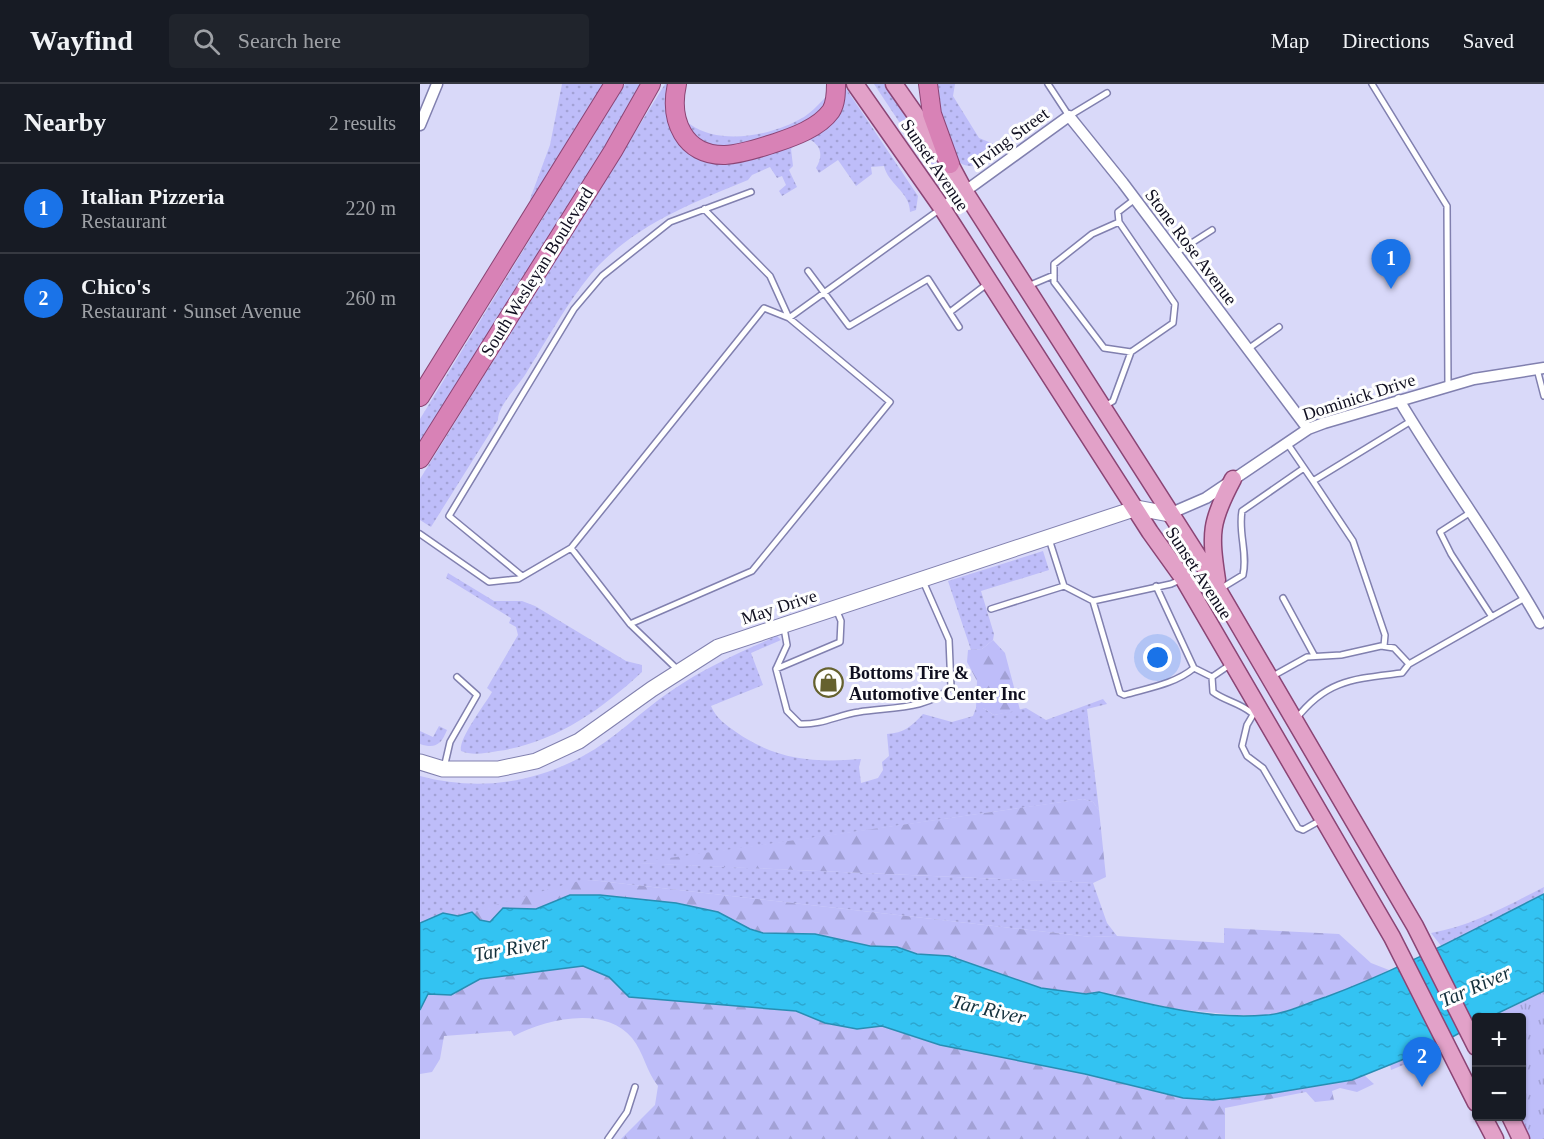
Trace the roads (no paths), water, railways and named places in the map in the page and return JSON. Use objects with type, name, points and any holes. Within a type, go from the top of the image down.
[{"type":"highway","name":"South Wesleyan Boulevard","points":[[420,397],[614,84]]},
{"type":"highway","name":"South Wesleyan Boulevard","points":[[420,459],[613,151],[651,84]]},
{"type":"highway","points":[[677,84],[675,113],[680,132],[697,148],[724,155],[743,152],[786,139],[816,124],[834,105],[836,84]]},
{"type":"highway","points":[[928,84],[932,114],[950,164]]},
{"type":"main road","name":"Sunset Avenue","points":[[855,84],[942,208],[1183,578],[1233,663],[1255,710],[1323,819],[1392,937],[1472,1094]]},
{"type":"main road","name":"Sunset Avenue","points":[[894,84],[950,164],[965,192],[1219,590],[1415,926],[1472,1039]]},
{"type":"main road","points":[[1219,590],[1212,544],[1213,522],[1218,506],[1233,479]]},
{"type":"main road","name":"May Drive","points":[[420,762],[443,769],[498,770],[536,761],[579,741],[680,671],[718,648],[1137,508],[1169,514]]},
{"type":"main road","name":"Sunset Avenue","points":[[1486,1121],[1495,1139]]},
{"type":"main road","points":[[1512,1121],[1521,1139]]},
{"type":"street","points":[[420,125],[437,84]]},
{"type":"street","name":"Irving Street","points":[[942,208],[1069,116]]},
{"type":"street","name":"Stone Rose Avenue","points":[[1069,116],[1135,199],[1308,429]]},
{"type":"street","name":"Dominick Drive","points":[[1169,514],[1206,498],[1308,429],[1474,379],[1540,369]]},
{"type":"street","points":[[1399,400],[1471,512],[1505,560],[1540,623]]},
{"type":"street","points":[[1482,1121],[1485,1139]]},
{"type":"lane","name":"Stone Rose Avenue","points":[[1048,84],[1069,116]]},
{"type":"lane","points":[[1372,84],[1447,206],[1448,387]]},
{"type":"lane","points":[[1069,116],[1107,93]]},
{"type":"lane","points":[[522,576],[449,516],[574,309],[598,280],[637,245],[670,222],[751,192]]},
{"type":"lane","points":[[1102,408],[1113,401],[1131,352],[1173,323],[1175,304],[1119,222],[1118,212],[1135,199]]},
{"type":"lane","points":[[789,318],[942,208]]},
{"type":"lane","points":[[704,209],[770,276],[789,318]]},
{"type":"lane","points":[[1119,222],[1092,234],[1054,264],[1054,282],[1104,348],[1131,352]]},
{"type":"lane","points":[[1176,253],[1212,230]]},
{"type":"lane","points":[[808,271],[849,326],[928,279],[959,327]]},
{"type":"lane","points":[[1025,287],[1054,275]]},
{"type":"lane","points":[[950,312],[989,283]]},
{"type":"lane","points":[[420,534],[489,582],[522,576],[571,548],[765,308],[789,318],[890,402],[752,571],[630,624]]},
{"type":"lane","points":[[1248,349],[1279,327]]},
{"type":"lane","points":[[1540,369],[1544,396]]},
{"type":"lane","points":[[1313,481],[1411,421]]},
{"type":"lane","points":[[1287,443],[1353,541],[1385,635],[1384,646]]},
{"type":"lane","points":[[1219,590],[1243,575],[1246,560],[1240,525],[1242,511],[1304,468]]},
{"type":"lane","points":[[1471,512],[1440,532],[1451,554],[1492,617]]},
{"type":"lane","points":[[1048,538],[1064,586],[1093,601],[1171,584],[1183,578]]},
{"type":"lane","points":[[571,548],[630,624],[680,671]]},
{"type":"lane","points":[[784,626],[787,645],[776,669],[787,711],[800,724],[816,724],[857,712],[942,697],[951,687],[949,640],[922,580]]},
{"type":"lane","points":[[991,609],[1064,586]]},
{"type":"lane","points":[[1156,586],[1194,668],[1212,677]]},
{"type":"lane","points":[[1295,721],[1312,699],[1339,684],[1402,673],[1409,664],[1526,597]]},
{"type":"lane","points":[[1283,598],[1314,655]]},
{"type":"lane","points":[[1093,601],[1120,693],[1125,695],[1184,677],[1194,668]]},
{"type":"lane","points":[[776,669],[840,642],[841,621],[836,608]]},
{"type":"lane","points":[[1270,678],[1314,655],[1341,656],[1384,646],[1394,648],[1409,664]]},
{"type":"lane","points":[[1212,677],[1233,663]]},
{"type":"lane","points":[[443,769],[450,742],[477,695],[457,677]]},
{"type":"lane","points":[[1212,677],[1213,692],[1221,698],[1234,700],[1255,710],[1246,725],[1242,746],[1247,756],[1263,768],[1298,828],[1303,830],[1323,819]]},
{"type":"lane","points":[[608,1139],[627,1112],[635,1087]]},
{"type":"water","name":"Tar River","points":[[1544,894],[1544,991],[1498,1013],[1472,1013],[1472,1026],[1434,1047],[1352,1080],[1213,1100],[1183,1098],[1085,1074],[940,1045],[882,1026],[857,1029],[825,1023],[796,1011],[629,997],[609,977],[583,966],[480,979],[451,995],[428,994],[420,1010],[420,923],[443,913],[458,916],[472,912],[480,920],[490,922],[503,908],[536,909],[570,895],[600,895],[676,903],[718,912],[750,929],[763,933],[815,934],[870,946],[897,947],[917,954],[949,956],[1041,988],[1086,994],[1099,992],[1181,1010],[1224,1015],[1281,1013],[1354,986]]},
{"type":"place","name":"Italian Pizzeria","points":[[1391,289]]},
{"type":"place","name":"Bottoms Tire & Automotive Center Inc","points":[[828,683]]},
{"type":"place","name":"Chico's","points":[[1422,1087]]}]
